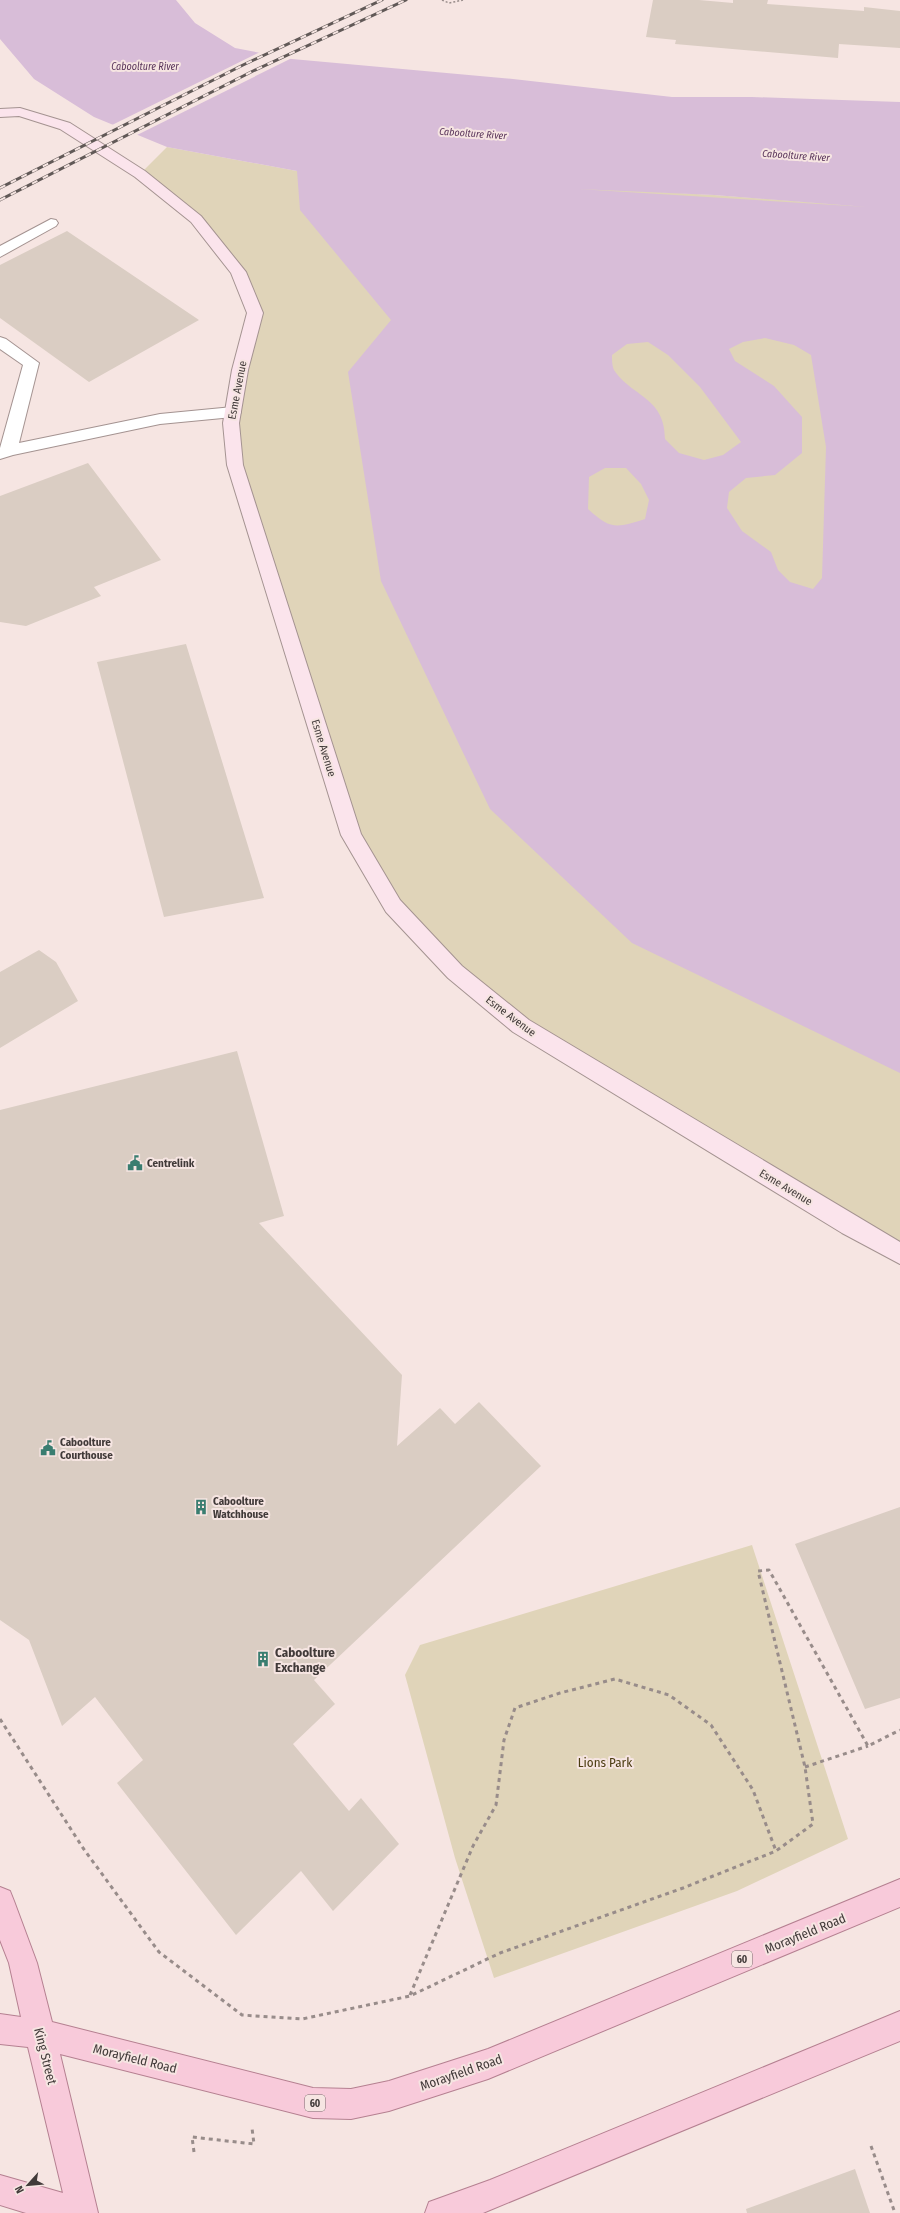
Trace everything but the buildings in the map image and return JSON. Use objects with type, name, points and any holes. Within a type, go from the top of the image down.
[{"type":"main road","name":"Morayfield Road","points":[[0,2029],[40,2034],[313,2103],[351,2104],[390,2096],[488,2064],[900,1893]]},
{"type":"main road","name":"King Street","points":[[0,1901],[23,1963],[83,2213]]},
{"type":"main road","points":[[440,2213],[490,2195],[900,2026]]},
{"type":"main road","points":[[0,2190],[80,2213]]},
{"type":"street","name":"Esme Avenue","points":[[0,113],[20,112],[65,126],[140,174],[196,219],[238,272],[255,313],[240,370],[231,423],[235,465],[351,835],[393,906],[455,972],[521,1026],[850,1226],[900,1254]]},
{"type":"lane","points":[[0,252],[51,223]]},
{"type":"lane","points":[[0,342],[31,363],[5,452],[160,419],[233,412]]},
{"type":"path","points":[[442,0],[449,3],[463,0]]},
{"type":"path","points":[[0,1719],[83,1848],[159,1952],[242,2015],[302,2019],[410,1996],[500,1953],[683,1888],[776,1851],[813,1824],[805,1767],[758,1572],[769,1570],[868,1746]]},
{"type":"path","points":[[410,1996],[473,1846],[496,1805],[504,1740],[515,1708],[560,1693],[615,1679],[669,1695],[710,1725],[753,1790],[776,1851]]},
{"type":"path","points":[[805,1767],[868,1746],[900,1730]]},
{"type":"path","points":[[194,2152],[192,2137],[254,2144],[252,2123]]},
{"type":"path","points":[[870,2146],[895,2213]]},
{"type":"green space","points":[[167,147],[297,171],[714,195],[900,209],[900,1254],[521,1026],[393,906],[351,835],[231,423],[255,313],[238,272],[196,219],[140,174]]},
{"type":"green space","name":"Lions Park","points":[[752,1545],[848,1839],[737,1891],[494,1978],[455,1858],[405,1675],[420,1645]]},
{"type":"water","name":"Caboolture River","points":[[0,0],[176,0],[195,23],[235,48],[292,59],[513,79],[672,97],[752,97],[900,102],[900,1073],[632,943],[490,809],[381,581],[348,372],[391,320],[300,210],[297,171],[167,147],[94,117],[34,79],[0,39]],"holes":[[[578,189],[714,195],[867,207]],[[765,338],[794,345],[811,355],[826,447],[822,578],[813,589],[790,582],[778,570],[771,552],[742,531],[727,508],[729,492],[746,478],[775,475],[802,453],[802,417],[774,386],[735,361],[729,349],[743,342]],[[648,342],[668,355],[700,387],[741,442],[723,455],[704,460],[679,453],[665,439],[664,425],[660,414],[654,406],[621,379],[614,370],[612,365],[612,355],[627,344]],[[605,468],[626,468],[641,484],[649,500],[645,519],[627,524],[614,525],[608,524],[596,516],[588,509],[589,477]]]},
{"type":"pier","points":[[262,51],[294,57],[135,136],[110,126]]},
{"type":"railway","points":[[0,188],[243,65],[382,0]]},
{"type":"railway","points":[[0,200],[253,71],[406,0]]},
{"type":"place","name":"Centrelink","points":[[135,1163]]},
{"type":"place","name":"Caboolture Courthouse","points":[[48,1448]]},
{"type":"place","name":"Caboolture Watchhouse","points":[[201,1507]]},
{"type":"place","name":"Caboolture Exchange","points":[[263,1659]]}]
